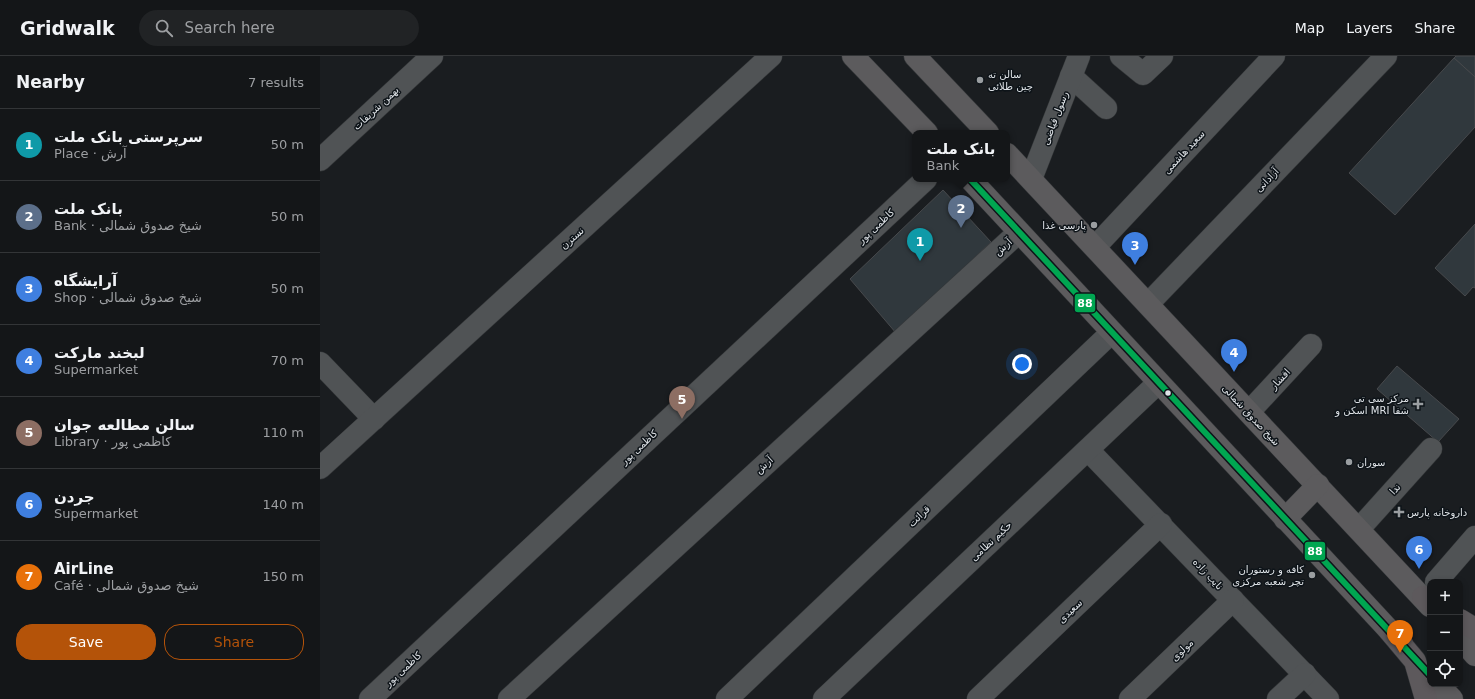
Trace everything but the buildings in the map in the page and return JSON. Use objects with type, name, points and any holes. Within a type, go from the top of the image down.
[{"type":"main road","points":[[854,56],[924,130]]},
{"type":"main road","points":[[915,56],[985,130]]},
{"type":"main road","name":"شیخ صدوق شمالی","points":[[1010,157],[1359,529],[1427,592]]},
{"type":"main road","points":[[973,182],[1111,333],[1427,672]]},
{"type":"main road","points":[[1285,519],[1318,485]]},
{"type":"main road","points":[[1463,622],[1475,629]]},
{"type":"main road","points":[[1389,630],[1415,661],[1426,699]]},
{"type":"main road","points":[[1463,641],[1475,655]]},
{"type":"main road","points":[[1441,687],[1452,699]]},
{"type":"street","name":"بهمن شریفات","points":[[320,160],[432,56]]},
{"type":"street","name":"نسترن","points":[[320,468],[771,56]]},
{"type":"street","name":"رسول فیاضی","points":[[1031,179],[1079,56]]},
{"type":"street","points":[[1121,56],[1143,74],[1162,56]]},
{"type":"street","name":"سعید هاشمی","points":[[1095,247],[1274,56]]},
{"type":"street","name":"آزادانی","points":[[1148,304],[1386,56]]},
{"type":"street","points":[[1071,76],[1106,108]]},
{"type":"street","name":"کاظمی پور","points":[[370,699],[923,182]]},
{"type":"street","name":"آرش","points":[[509,699],[1019,232]]},
{"type":"street","name":"قرائت","points":[[727,699],[1111,333]]},
{"type":"street","name":"افشار","points":[[1249,412],[1311,346]]},
{"type":"street","points":[[320,363],[374,419]]},
{"type":"street","name":"حکیم نظامی","points":[[824,699],[1158,383]]},
{"type":"street","name":"ندا","points":[[1359,529],[1431,449]]},
{"type":"street","name":"نایب زاده","points":[[1088,450],[1161,524],[1328,699]]},
{"type":"street","name":"سعیدی","points":[[978,699],[1161,524]]},
{"type":"street","points":[[1442,579],[1475,537]]},
{"type":"street","name":"مولوی","points":[[1130,699],[1233,600]]},
{"type":"street","points":[[1278,699],[1305,674]]},
{"type":"transit line","name":"88","points":[[973,182],[1427,672]]},
{"type":"place","name":"سالن ته چین طلائی","points":[[980,80]]},
{"type":"place","name":"پارسی غذا","points":[[1094,225]]},
{"type":"place","name":"بانک ملت","points":[[961,228]]},
{"type":"place","name":"سرپرستی بانک ملت","points":[[920,261]]},
{"type":"place","name":"آرایشگاه","points":[[1135,265]]},
{"type":"place","name":"لبخند مارکت","points":[[1234,372]]},
{"type":"place","name":"مرکز سی تی اسکن و MRI شفا","points":[[1418,404]]},
{"type":"place","name":"سالن مطالعه جوان","points":[[682,419]]},
{"type":"place","name":"سوران","points":[[1349,462]]},
{"type":"place","name":"داروخانه پارس","points":[[1399,512]]},
{"type":"place","name":"جردن","points":[[1419,569]]},
{"type":"place","name":"کافه و رستوران تچر شعبه مرکزی","points":[[1312,575]]},
{"type":"place","name":"AirLine","points":[[1400,653]]}]
